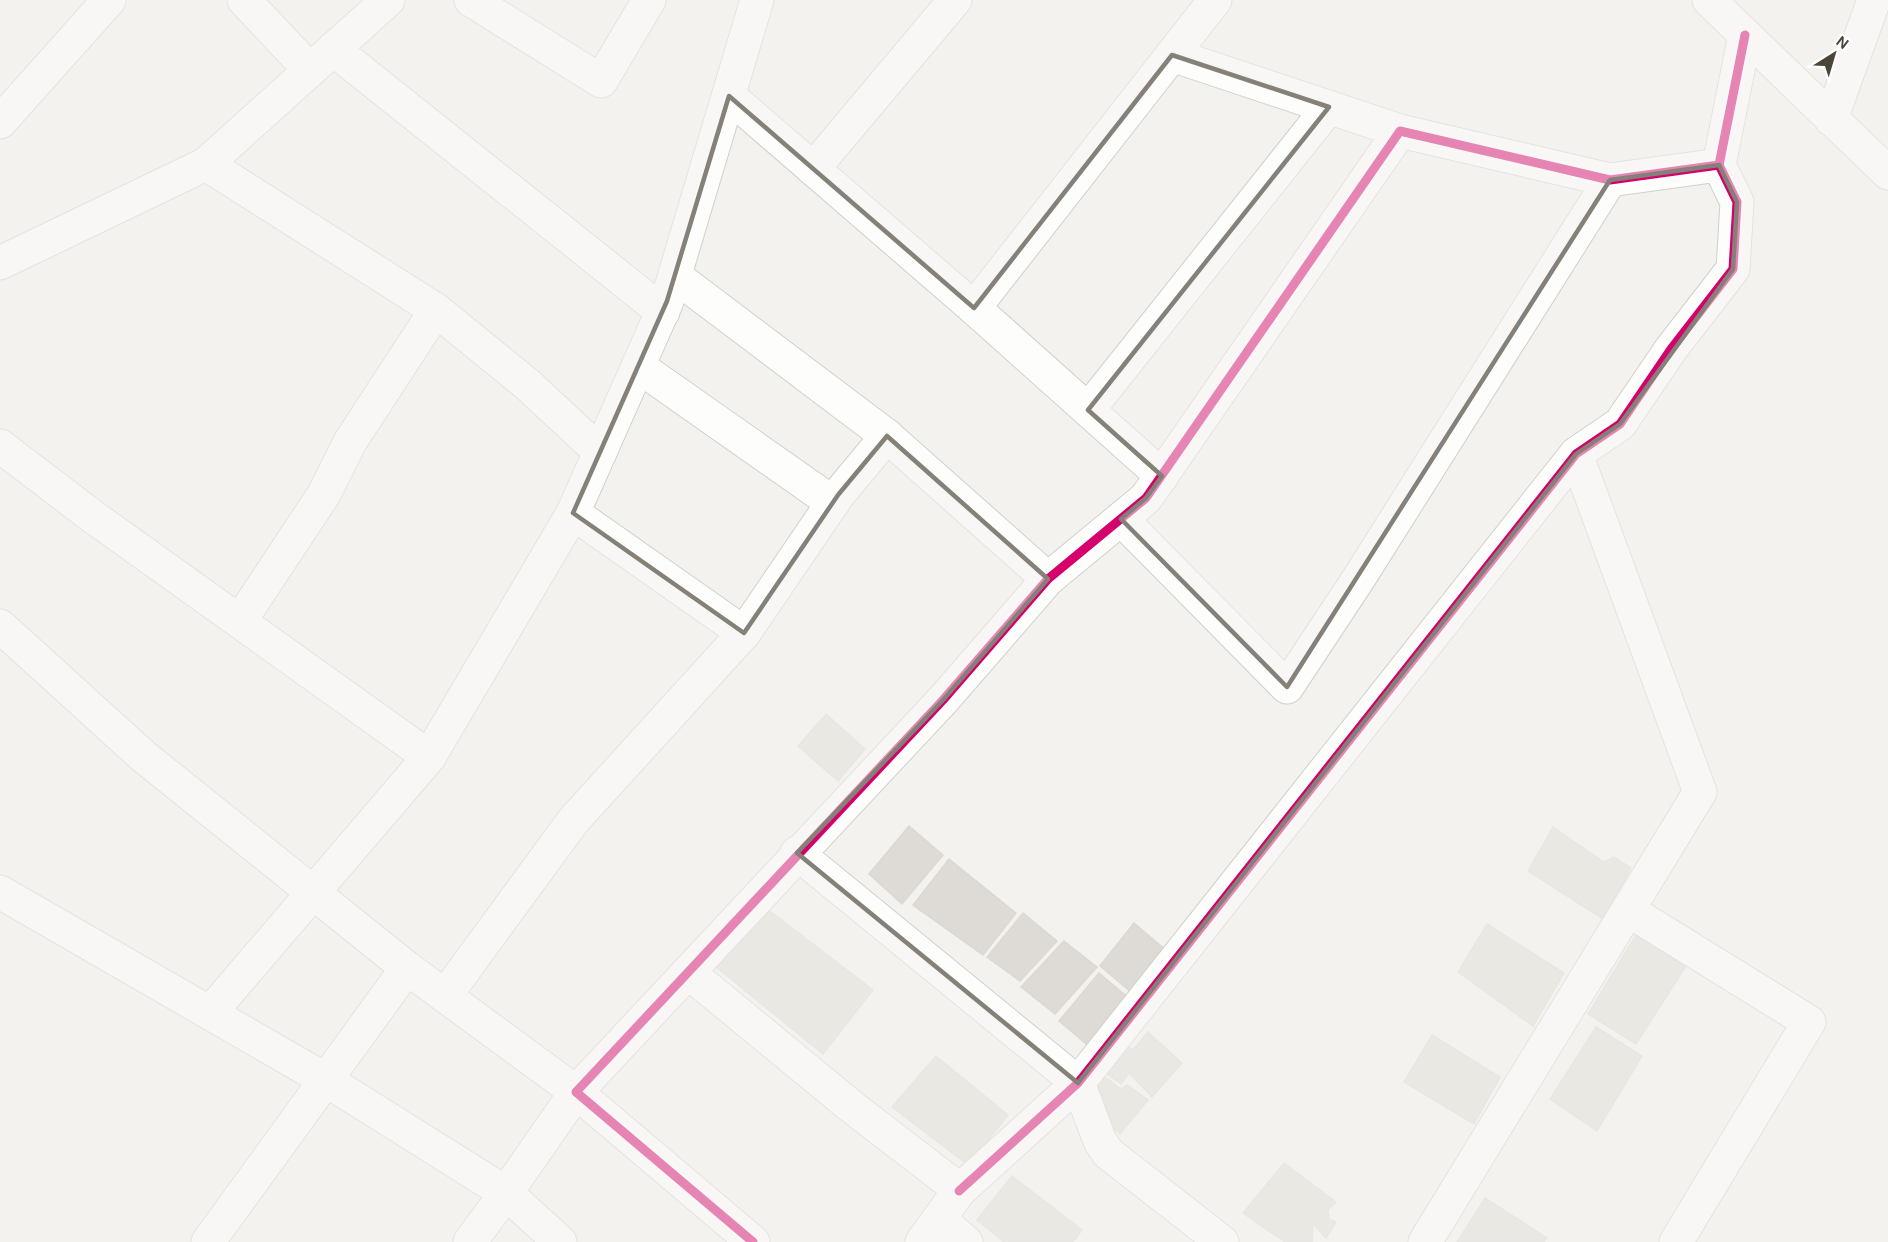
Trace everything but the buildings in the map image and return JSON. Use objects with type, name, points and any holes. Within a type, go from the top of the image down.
[{"type":"street","points":[[0,122],[110,0]]},
{"type":"street","points":[[244,0],[663,312]]},
{"type":"street","points":[[0,263],[206,164],[388,0]]},
{"type":"street","points":[[471,0],[601,81],[650,0]]},
{"type":"street","points":[[210,1013],[429,757],[573,513],[663,312],[757,0]]},
{"type":"street","points":[[813,169],[955,0]]},
{"type":"street","points":[[981,314],[974,308],[1215,0]]},
{"type":"street","points":[[1709,0],[1888,173]]},
{"type":"street","points":[[1832,118],[1878,2]]},
{"type":"street","points":[[966,1242],[931,1231],[959,1191],[1078,1083],[1576,454],[1620,424],[1671,349],[1733,269],[1737,202],[1719,165],[1744,35]]},
{"type":"street","points":[[1172,55],[1400,131],[1610,180],[1719,165]]},
{"type":"street","points":[[729,96],[981,314],[1162,476]]},
{"type":"street","points":[[1088,410],[1329,107]]},
{"type":"street","points":[[470,1242],[576,1092],[797,853],[943,700],[1048,579],[1146,498],[1400,131]]},
{"type":"street","points":[[206,164],[436,310],[527,384],[600,452]]},
{"type":"street","points":[[1121,519],[1287,687],[1359,579],[1610,180]]},
{"type":"street","points":[[675,276],[887,436],[1048,579]]},
{"type":"street","points":[[240,621],[324,494],[350,442],[436,310]]},
{"type":"street","points":[[638,366],[832,503]]},
{"type":"street","points":[[444,996],[573,821],[744,633],[832,503],[887,436]]},
{"type":"street","points":[[0,446],[92,516],[429,757]]},
{"type":"street","points":[[1425,1242],[1700,792],[1576,454]]},
{"type":"street","points":[[573,513],[744,633]]},
{"type":"street","points":[[0,626],[142,756],[407,968],[576,1092],[753,1242]]},
{"type":"street","points":[[797,853],[1078,1083],[1100,1141],[1108,1153],[1222,1242]]},
{"type":"street","points":[[0,892],[326,1080],[506,1193],[560,1242]]},
{"type":"street","points":[[1628,910],[1809,1022],[1676,1242]]},
{"type":"street","points":[[208,1242],[407,968]]},
{"type":"street","points":[[688,972],[852,1107],[959,1191]]},
{"type":"highlighted area","points":[[1172,55],[1329,107],[1088,410],[1162,476],[1146,498],[1121,519],[1287,687],[1610,180],[1719,165],[1737,202],[1733,269],[1620,424],[1576,454],[1078,1083],[797,853],[943,700],[1048,579],[887,436],[838,495],[744,633],[573,513],[667,301],[729,96],[974,308]]},
{"type":"cycle path","points":[[753,1242],[576,1092],[943,700],[1048,579],[1146,498],[1400,131],[1610,180],[1719,165],[1745,35]]},
{"type":"cycle path","points":[[959,1191],[1078,1083],[1576,454],[1620,424],[1671,349],[1733,269],[1737,202],[1719,165]]}]
